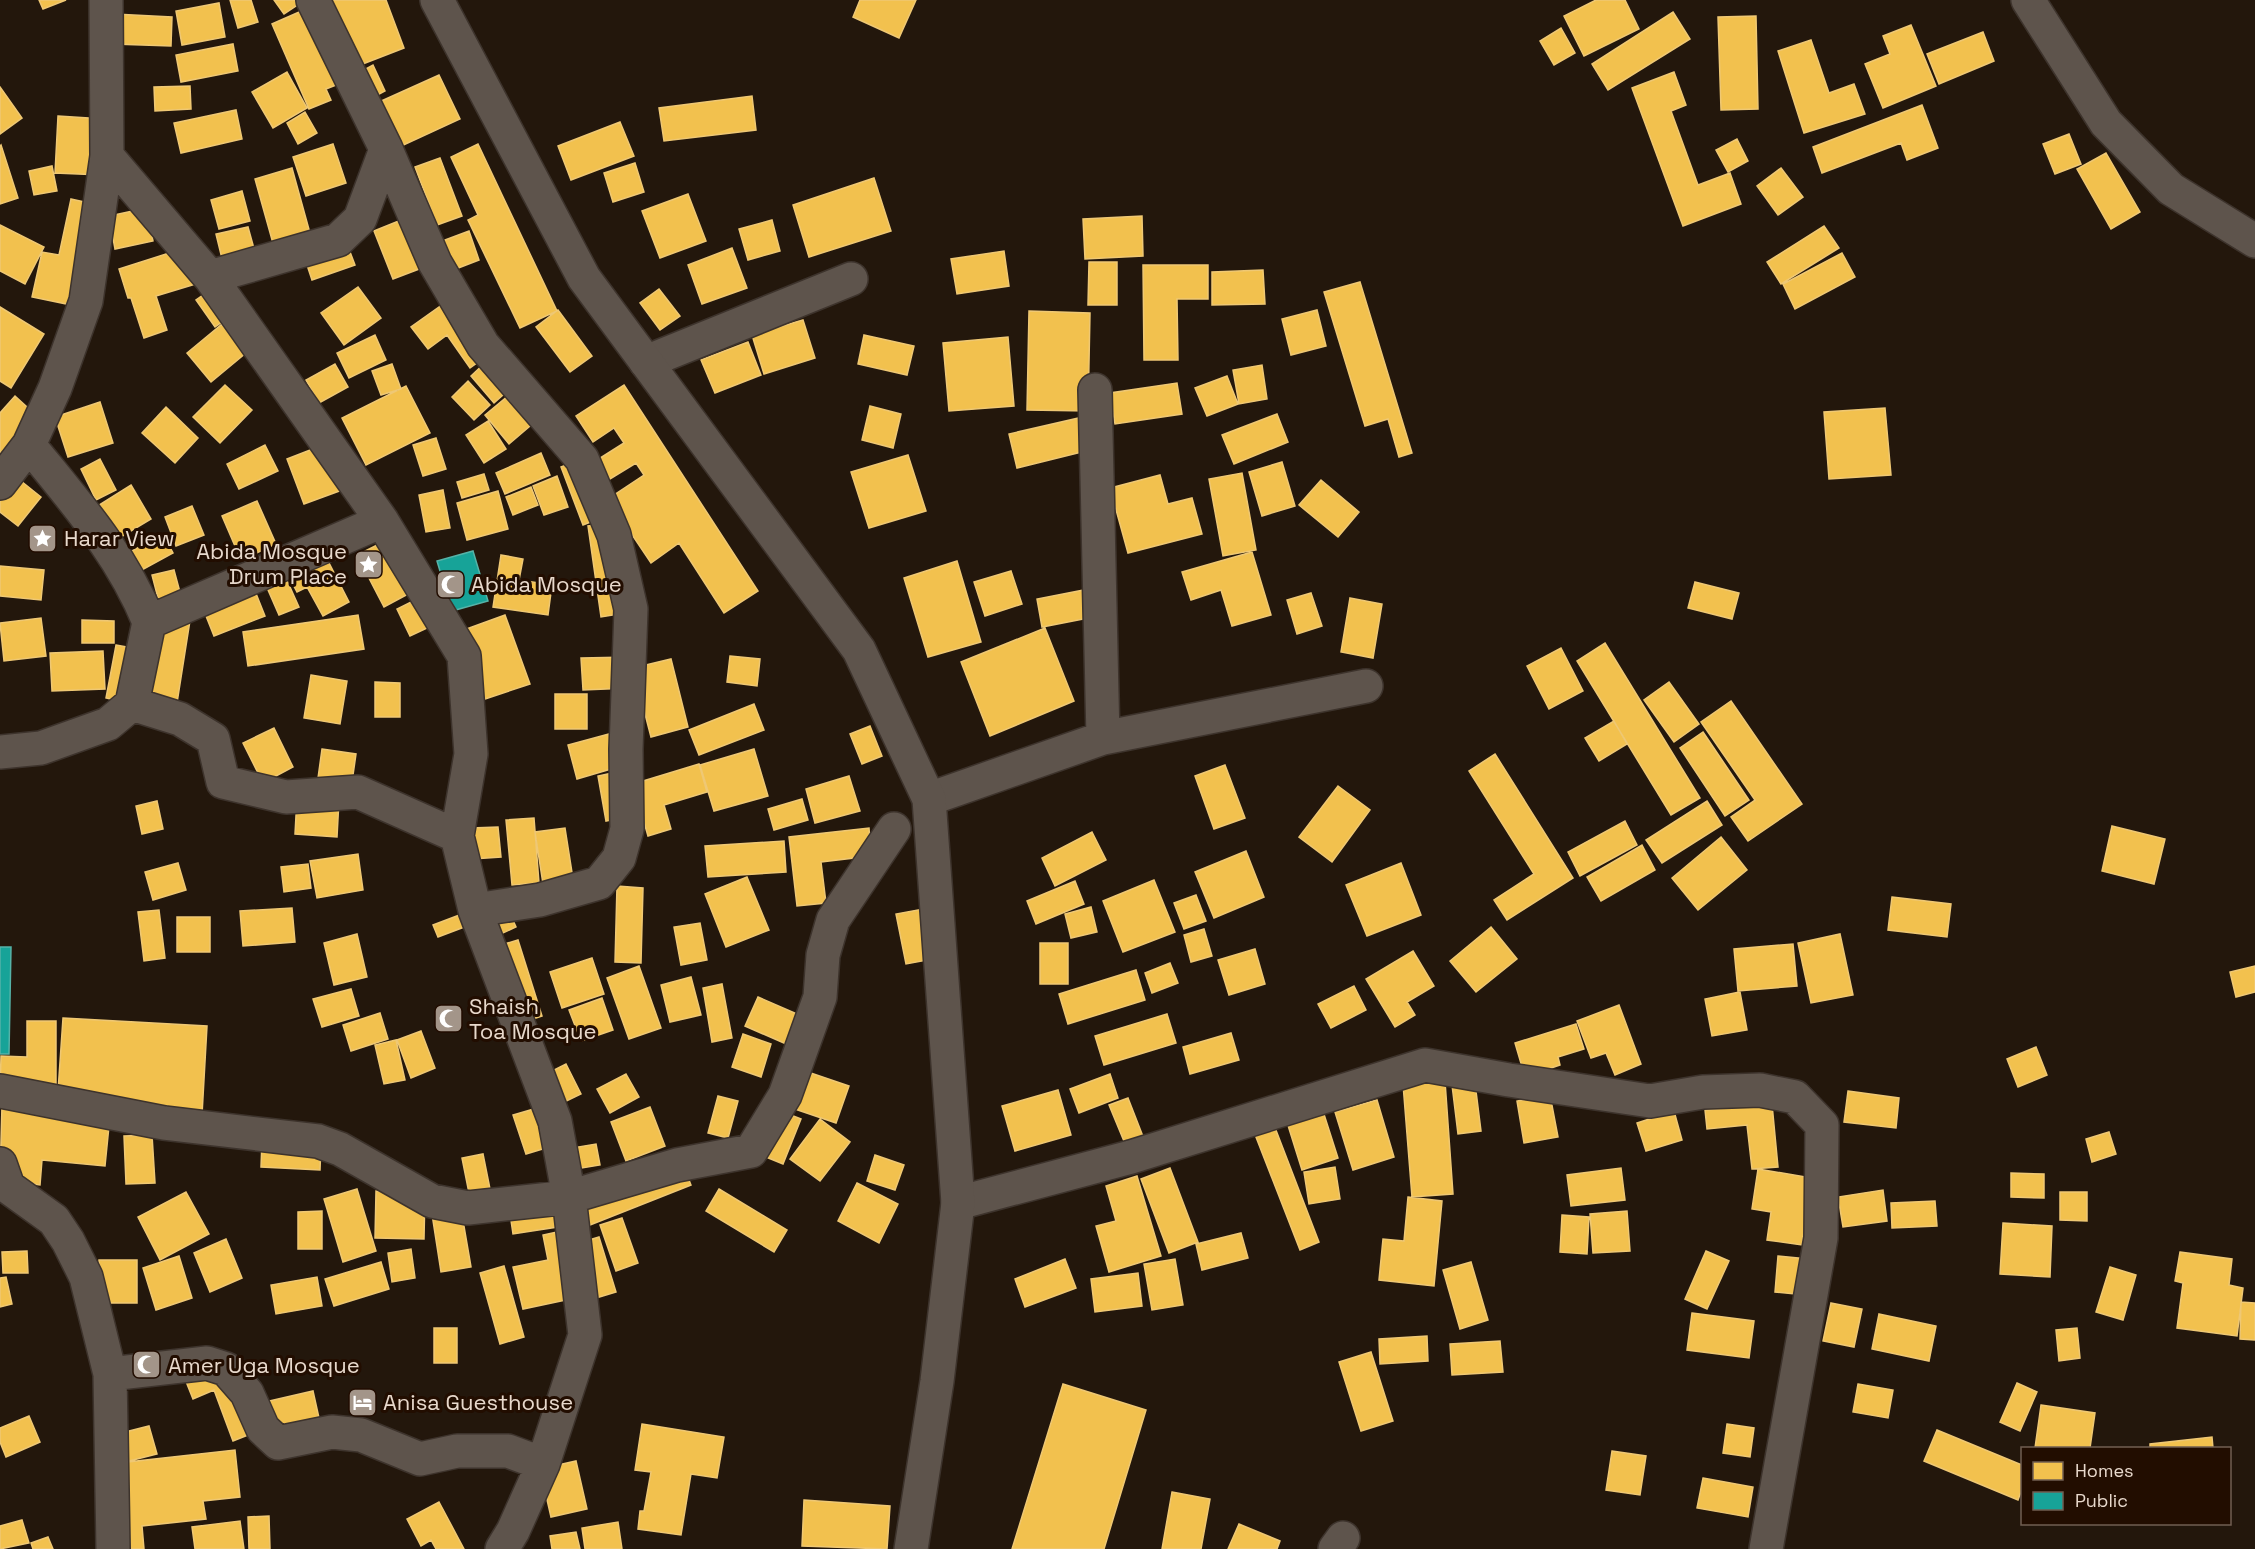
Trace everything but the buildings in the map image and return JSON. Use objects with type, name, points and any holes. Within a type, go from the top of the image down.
[{"type":"street","points":[[0,483],[29,445],[55,388],[86,301],[107,156],[106,0]]},
{"type":"street","points":[[313,0],[386,149],[435,263],[483,345],[582,459],[614,535],[631,609],[626,749],[627,829],[618,858],[599,882],[540,900],[475,910]]},
{"type":"street","points":[[437,0],[584,278],[860,650],[930,799],[958,1203],[914,1548]]},
{"type":"street","points":[[2028,0],[2106,123],[2171,189],[2255,241]]},
{"type":"street","points":[[210,277],[338,240],[360,219],[386,149]]},
{"type":"street","points":[[107,156],[210,277],[382,521],[464,656],[471,754],[457,836],[475,910],[555,1121],[569,1197],[585,1335],[543,1464],[513,1531],[502,1549]]},
{"type":"street","points":[[646,362],[851,279]]},
{"type":"street","points":[[1095,390],[1103,738]]},
{"type":"street","points":[[0,752],[40,748],[108,724],[132,704],[149,622],[138,596],[107,542],[29,445]]},
{"type":"street","points":[[149,622],[382,521]]},
{"type":"street","points":[[930,799],[1103,738],[1366,686]]},
{"type":"street","points":[[132,704],[180,719],[213,739],[223,782],[286,797],[358,792],[457,836]]},
{"type":"street","points":[[0,1091],[164,1123],[318,1141],[340,1149],[432,1201],[468,1208],[569,1197],[677,1166],[751,1151],[785,1095],[820,997],[823,955],[833,920],[894,829]]},
{"type":"street","points":[[958,1203],[1131,1157],[1425,1065],[1650,1101],[1703,1092],[1760,1089],[1794,1097],[1822,1125],[1821,1238],[1766,1549]]},
{"type":"street","points":[[0,1164],[8,1187],[54,1220],[68,1241],[86,1277],[110,1374],[113,1549]]},
{"type":"street","points":[[110,1374],[207,1363],[226,1369],[247,1393],[263,1429],[278,1443],[332,1432],[361,1435],[420,1459],[457,1451],[508,1451],[543,1464]]},
{"type":"place","name":"Harar View","points":[[43,538]]},
{"type":"place","name":"Abida Mosque Drum Place","points":[[368,564]]},
{"type":"place","name":"Abida Mosque","points":[[450,584]]},
{"type":"place","name":"Shaish Toa Mosque","points":[[448,1019]]},
{"type":"place","name":"Amer Uga Mosque","points":[[147,1365]]},
{"type":"place","name":"Anisa Guesthouse","points":[[362,1402]]}]
